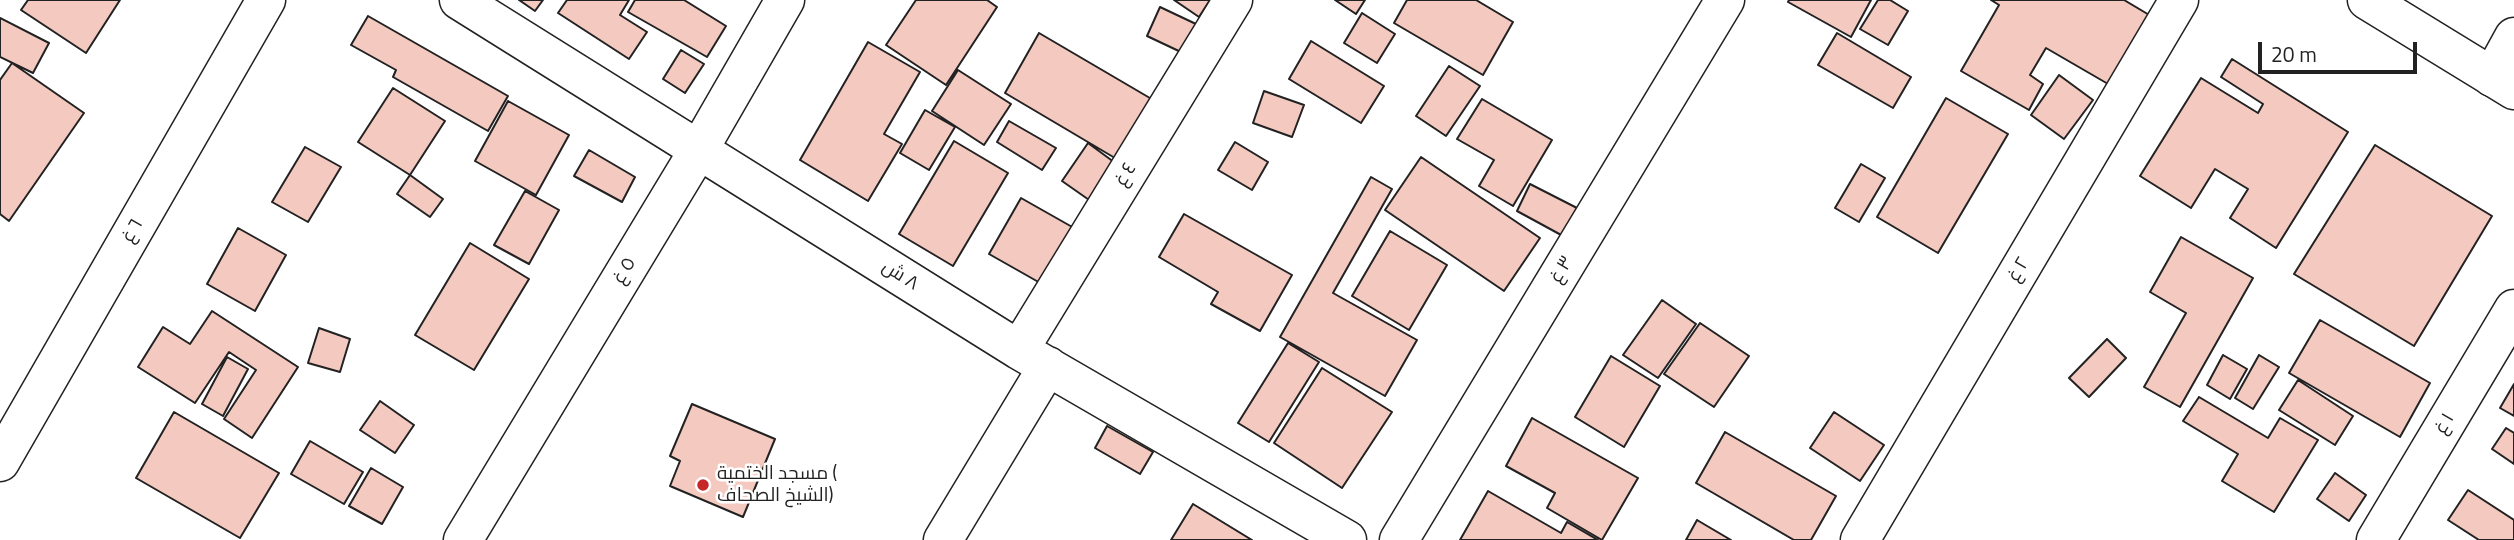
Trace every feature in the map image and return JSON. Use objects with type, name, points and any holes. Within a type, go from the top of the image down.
[{"type":"street","name":"٦ غ","points":[[0,462],[266,0]]},
{"type":"street","name":"٨ ش","points":[[459,0],[1034,358],[1347,540]]},
{"type":"street","name":"٥ غ","points":[[463,540],[698,151],[785,0]]},
{"type":"street","name":"٤ غ","points":[[943,540],[1034,358],[1233,0]]},
{"type":"street","name":"٣ غ","points":[[1399,540],[1725,0]]},
{"type":"street","name":"٢ غ","points":[[1860,540],[2179,0]]},
{"type":"street","points":[[2367,0],[2503,84],[2514,37]]},
{"type":"street","name":"١ غ","points":[[2376,540],[2514,309]]},
{"type":"building","points":[[28,0],[120,0],[86,53],[21,10]]},
{"type":"building","points":[[519,0],[543,0],[535,11]]},
{"type":"building","points":[[567,0],[629,0],[620,15],[647,32],[629,59],[558,13]]},
{"type":"building","points":[[635,0],[684,0],[726,26],[707,57],[628,12]]},
{"type":"building","points":[[916,0],[987,0],[997,7],[946,85],[886,45]]},
{"type":"building","points":[[1174,0],[1210,0],[1199,17]]},
{"type":"building","points":[[1335,0],[1365,0],[1356,14]]},
{"type":"building","points":[[1407,0],[1476,0],[1513,22],[1483,75],[1394,23]]},
{"type":"building","points":[[1871,0],[1851,37],[1788,2]]},
{"type":"building","points":[[1878,0],[1890,0],[1908,11],[1888,45],[1860,29]]},
{"type":"building","points":[[1991,0],[2124,0],[2156,19],[2115,88],[2046,48],[2030,75],[2043,84],[2029,110],[1961,71],[1999,5]]},
{"type":"building","points":[[1160,7],[1196,24],[1183,53],[1147,36]]},
{"type":"building","points":[[1362,13],[1395,34],[1377,63],[1344,43]]},
{"type":"building","points":[[368,16],[508,96],[488,131],[393,77],[396,70],[351,45]]},
{"type":"building","points":[[0,18],[49,43],[33,73],[0,57]]},
{"type":"building","points":[[1039,33],[1155,101],[1120,161],[1005,93]]},
{"type":"building","points":[[1837,33],[1911,77],[1893,108],[1818,65]]},
{"type":"building","points":[[1311,41],[1384,86],[1361,123],[1289,79]]},
{"type":"building","points":[[868,42],[920,72],[884,134],[902,144],[868,201],[800,160]]},
{"type":"building","points":[[681,50],[704,64],[685,93],[663,79]]},
{"type":"building","points":[[2232,59],[2348,132],[2276,248],[2230,218],[2248,189],[2215,169],[2191,208],[2140,176],[2201,78],[2258,113],[2263,104],[2221,77]]},
{"type":"building","points":[[12,63],[84,113],[9,221],[0,214],[0,80]]},
{"type":"building","points":[[1449,66],[1480,86],[1446,136],[1416,116]]},
{"type":"building","points":[[958,70],[1011,104],[984,145],[932,111]]},
{"type":"building","points":[[2059,75],[2093,100],[2064,139],[2031,115]]},
{"type":"building","points":[[393,88],[445,121],[410,175],[358,142]]},
{"type":"building","points":[[1264,91],[1304,105],[1292,137],[1253,123]]},
{"type":"building","points":[[1946,98],[2008,134],[1938,253],[1877,217]]},
{"type":"building","points":[[1482,99],[1552,140],[1513,206],[1479,186],[1494,160],[1457,139]]},
{"type":"building","points":[[508,101],[569,135],[536,195],[475,161]]},
{"type":"building","points":[[925,110],[955,127],[929,170],[900,153]]},
{"type":"building","points":[[1009,121],[1056,148],[1042,170],[997,142]]},
{"type":"building","points":[[954,141],[1008,173],[953,266],[899,234]]},
{"type":"building","points":[[1235,142],[1268,162],[1252,190],[1218,170]]},
{"type":"building","points":[[1088,143],[1118,165],[1092,202],[1062,181]]},
{"type":"building","points":[[2375,145],[2492,216],[2414,346],[2294,274]]},
{"type":"building","points":[[305,147],[341,167],[308,222],[272,202]]},
{"type":"building","points":[[589,150],[635,177],[622,202],[574,176]]},
{"type":"building","points":[[1421,157],[1540,238],[1504,291],[1385,210]]},
{"type":"building","points":[[1861,164],[1885,178],[1859,222],[1835,208]]},
{"type":"building","points":[[410,175],[443,199],[430,217],[397,194]]},
{"type":"building","points":[[1371,177],[1392,189],[1333,293],[1417,340],[1385,396],[1280,337]]},
{"type":"building","points":[[1530,184],[1577,208],[1563,236],[1517,211]]},
{"type":"building","points":[[525,191],[559,210],[529,264],[494,245]]},
{"type":"building","points":[[1021,198],[1074,228],[1042,284],[989,254]]},
{"type":"building","points":[[1184,214],[1292,275],[1260,331],[1211,304],[1218,292],[1159,257]]},
{"type":"building","points":[[238,228],[286,255],[255,311],[207,284]]},
{"type":"building","points":[[1390,231],[1447,265],[1409,330],[1352,296]]},
{"type":"building","points":[[2181,237],[2253,278],[2180,407],[2144,387],[2186,313],[2150,292]]},
{"type":"building","points":[[470,243],[529,279],[474,370],[415,335]]},
{"type":"building","points":[[1662,300],[1696,324],[1658,378],[1623,355]]},
{"type":"building","points":[[212,311],[298,367],[252,438],[224,419],[256,370],[229,352],[195,403],[138,367],[163,327],[190,344]]},
{"type":"building","points":[[2320,320],[2430,383],[2400,437],[2289,373]]},
{"type":"building","points":[[1700,323],[1749,356],[1714,407],[1664,374]]},
{"type":"building","points":[[319,328],[350,339],[340,372],[308,363]]},
{"type":"building","points":[[2107,339],[2126,358],[2089,397],[2069,378]]},
{"type":"building","points":[[1288,343],[1319,362],[1269,442],[1238,423]]},
{"type":"building","points":[[2223,355],[2247,369],[2230,399],[2207,385]]},
{"type":"building","points":[[2259,355],[2279,367],[2253,409],[2235,398]]},
{"type":"building","points":[[1611,356],[1660,386],[1624,447],[1575,417]]},
{"type":"building","points":[[227,357],[248,369],[223,416],[202,404]]},
{"type":"building","points":[[1322,368],[1392,412],[1342,488],[1274,443]]},
{"type":"building","points":[[2298,380],[2353,416],[2335,445],[2279,410]]},
{"type":"building","points":[[2514,384],[2514,416],[2500,408]]},
{"type":"building","points":[[2199,397],[2268,438],[2280,418],[2318,440],[2274,512],[2222,481],[2238,454],[2183,421]]},
{"type":"building","points":[[380,401],[414,425],[395,453],[360,430]]},
{"type":"building","points":[[692,404],[775,439],[743,517],[670,486],[680,461],[670,456]]},
{"type":"building","points":[[174,412],[279,473],[240,538],[136,478]]},
{"type":"building","points":[[1834,412],[1884,445],[1860,481],[1810,448]]},
{"type":"building","points":[[1532,418],[1638,478],[1602,540],[1547,508],[1555,493],[1506,466]]},
{"type":"building","points":[[1107,426],[1153,452],[1140,474],[1095,448]]},
{"type":"building","points":[[2506,428],[2514,433],[2514,464],[2492,449]]},
{"type":"building","points":[[1725,432],[1836,496],[1811,540],[1794,540],[1696,483]]},
{"type":"building","points":[[310,441],[363,472],[344,504],[291,474]]},
{"type":"building","points":[[371,468],[403,487],[382,524],[349,506]]},
{"type":"building","points":[[2335,473],[2366,495],[2349,521],[2317,499]]},
{"type":"building","points":[[2468,490],[2514,520],[2514,540],[2479,540],[2448,520]]},
{"type":"building","points":[[1488,491],[1561,533],[1567,522],[1598,540],[1460,540]]},
{"type":"building","points":[[1193,504],[1252,540],[1171,540]]},
{"type":"building","points":[[1697,520],[1731,540],[1686,540]]},
{"type":"place","name":"مسجد الختمية ( الشيخ الصحاف)","points":[[703,485]]}]
